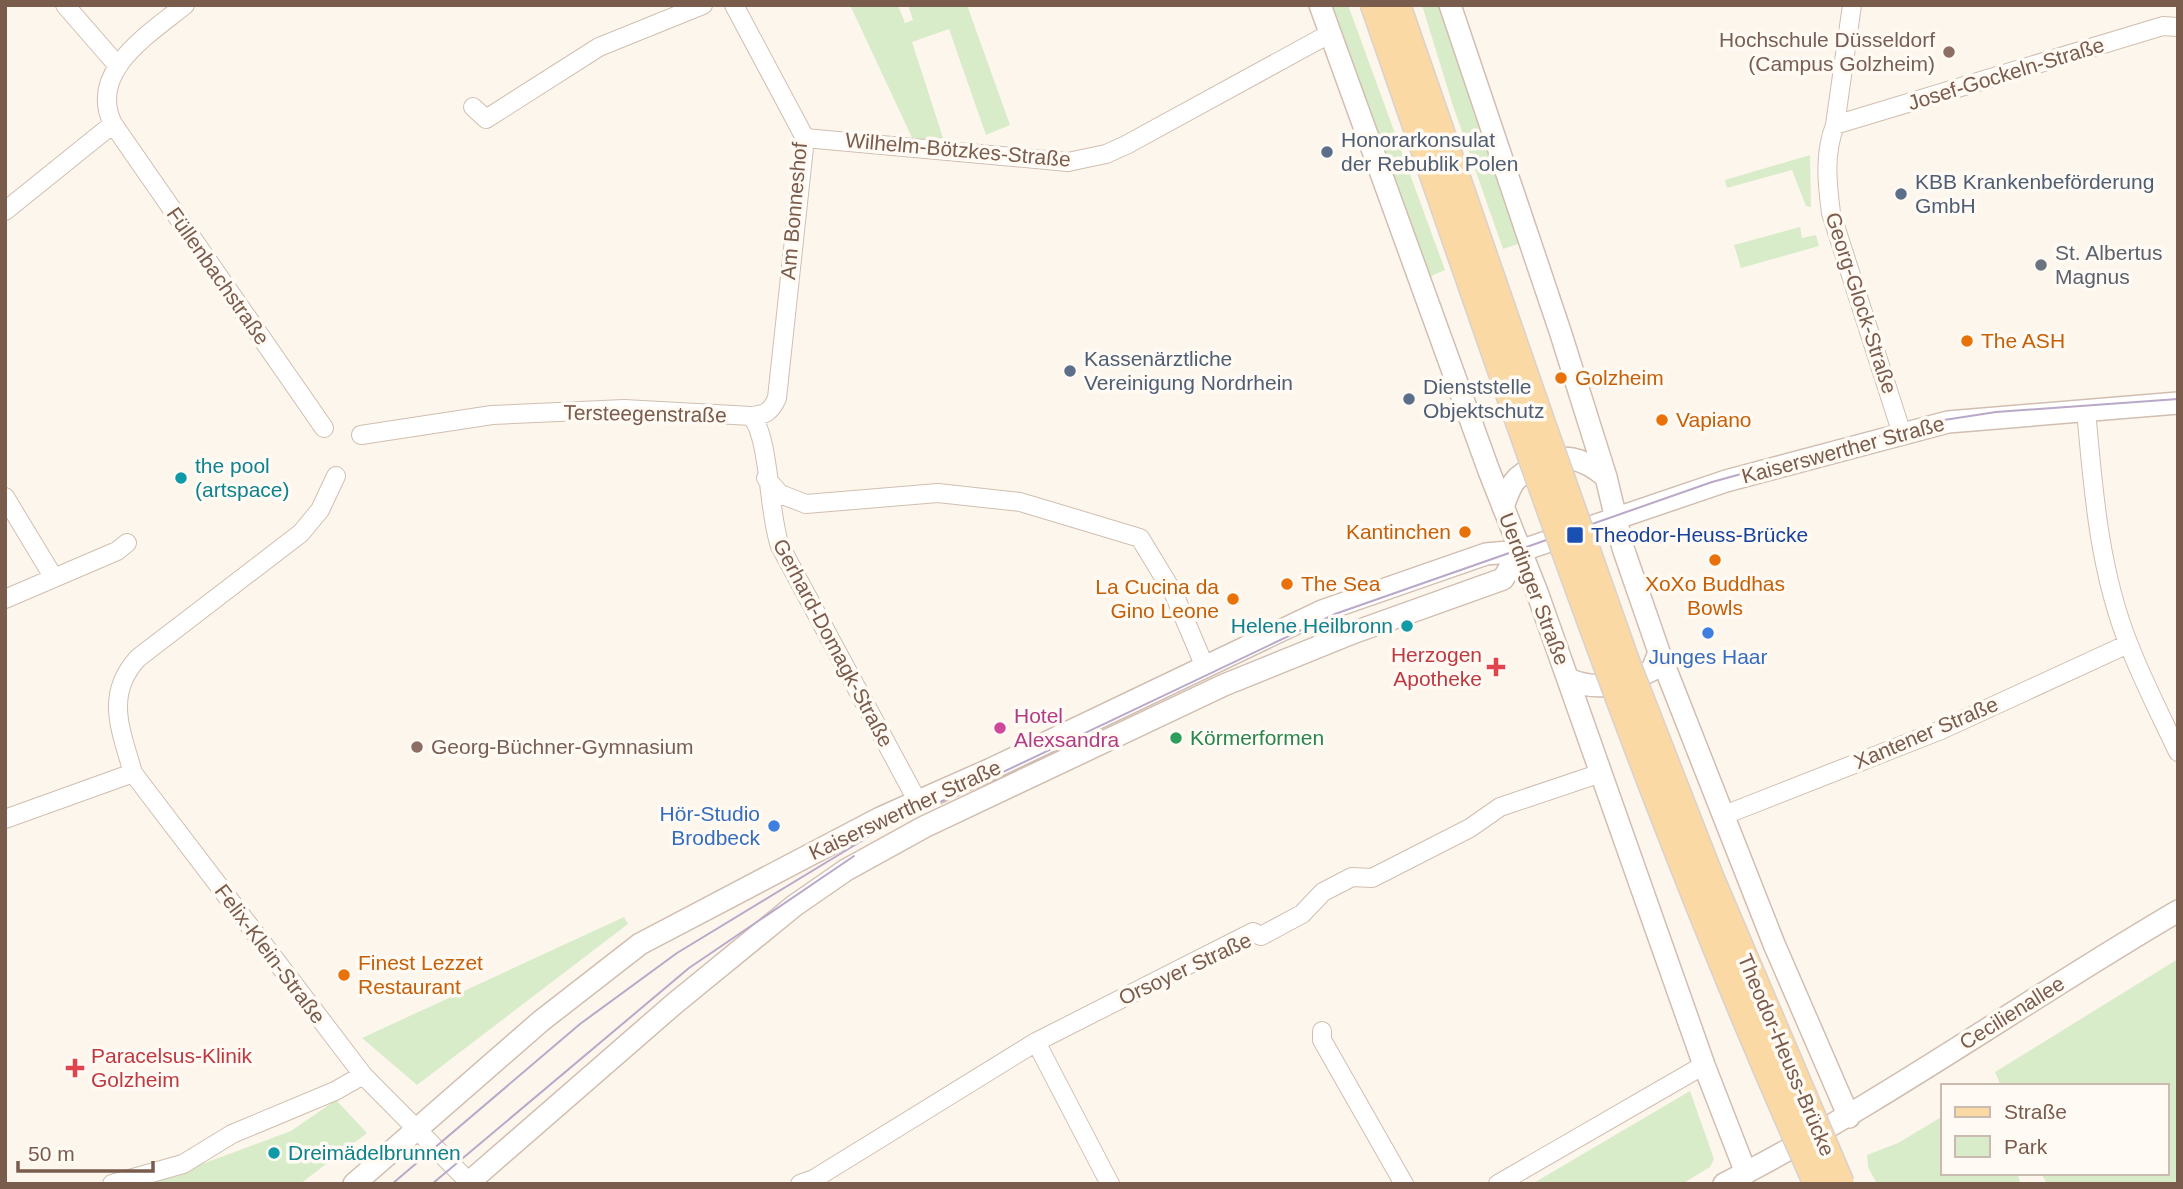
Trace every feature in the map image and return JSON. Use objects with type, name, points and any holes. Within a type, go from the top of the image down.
[{"type":"main road","points":[[1380,6],[1529,419]]},
{"type":"main road","name":"Theodor-Heuss-Brücke","points":[[1529,419],[1601,654],[1685,873],[1817,1184]]},
{"type":"main road","name":"Theodor-Heuss-Brücke","points":[[1529,419],[1711,880],[1841,1184]]},
{"type":"street","points":[[65,5],[118,66]]},
{"type":"street","points":[[5,211],[113,124],[105,108],[105,95],[118,66],[140,43],[185,5]]},
{"type":"street","points":[[473,107],[486,119],[599,47],[703,5]]},
{"type":"street","name":"Am Bonneshof","points":[[734,5],[805,138],[777,398],[768,412],[751,416]]},
{"type":"street","name":"Uerdinger Straße","points":[[1320,5],[1568,679],[1704,1065],[1746,1173]]},
{"type":"street","points":[[1450,5],[1606,477],[1623,548],[1659,652],[1722,816],[1849,1118]]},
{"type":"street","name":"Georg-Glock-Straße","points":[[1852,5],[1835,125],[1828,143],[1826,177],[1831,213],[1902,433]]},
{"type":"street","name":"Josef-Gockeln-Straße","points":[[1835,125],[2150,30],[2178,27]]},
{"type":"street","name":"Wilhelm-Bötzkes-Straße","points":[[805,138],[1068,162],[1085,160],[1126,145],[1331,33]]},
{"type":"street","name":"Füllenbachstraße","points":[[113,124],[324,428]]},
{"type":"street","name":"Kaiserswerther Straße","points":[[354,1184],[414,1129],[589,982],[640,944],[880,818],[1344,602],[1486,554],[1520,551],[1726,481],[1948,422],[2178,403]]},
{"type":"street","name":"Tersteegenstraße","points":[[361,435],[505,414],[625,409],[751,416],[761,429],[766,478]]},
{"type":"street","points":[[2085,410],[2100,539],[2128,644],[2178,752]]},
{"type":"street","points":[[1503,507],[1514,482],[1522,474],[1554,457],[1579,459],[1593,465],[1606,477]]},
{"type":"street","points":[[5,819],[133,773],[117,707],[118,692],[127,670],[138,658],[300,533],[320,510],[336,476]]},
{"type":"street","points":[[766,478],[780,494],[806,504],[938,493],[1020,502],[1095,522],[1140,538],[1174,594],[1205,667]]},
{"type":"street","name":"Gerhard-Domagk-Straße","points":[[766,478],[779,546],[918,802]]},
{"type":"street","points":[[5,497],[54,578]]},
{"type":"street","points":[[5,599],[117,551],[127,542]]},
{"type":"street","name":"Kaiserswerther Straße","points":[[469,1183],[684,996],[794,906],[846,870],[924,827],[1224,685],[1355,632],[1503,579],[1520,551]]},
{"type":"street","name":"Xantener Straße","points":[[1722,816],[1941,730],[2128,644]]},
{"type":"street","points":[[1568,679],[1586,687],[1603,688],[1652,670],[1659,652]]},
{"type":"street","name":"Felix-Klein-Straße","points":[[133,773],[363,1075],[469,1183]]},
{"type":"street","name":"Orsoyer Straße","points":[[811,1182],[1036,1042],[1253,932],[1261,936],[1302,914],[1323,892],[1352,877],[1372,878],[1470,828],[1500,807],[1601,773]]},
{"type":"street","name":"Cecilienallee","points":[[1724,1184],[1849,1118],[2178,911]]},
{"type":"street","points":[[1322,1031],[1322,1040],[1404,1184]]},
{"type":"street","points":[[1036,1042],[1110,1184]]},
{"type":"street","points":[[1498,1184],[1704,1065]]},
{"type":"street","points":[[112,1184],[183,1164],[232,1134],[335,1091],[363,1075]]},
{"type":"green space","points":[[850,5],[898,5],[905,23],[913,20],[908,5],[967,5],[1010,125],[986,135],[949,29],[912,42],[943,138],[915,144]]},
{"type":"green space","points":[[1329,5],[1348,5],[1445,270],[1429,277]]},
{"type":"green space","points":[[1422,5],[1439,5],[1521,243],[1503,249],[1453,106]]},
{"type":"green space","points":[[1810,155],[1811,207],[1806,206],[1792,170],[1727,188],[1725,180]]},
{"type":"green space","points":[[1800,227],[1802,238],[1816,235],[1819,246],[1741,268],[1734,245]]},
{"type":"green space","points":[[624,917],[628,924],[417,1085],[362,1038]]},
{"type":"green space","points":[[2178,959],[2178,1184],[2047,1184],[2042,1175],[2169,1175],[2169,1084],[2000,1084],[1995,1072]]},
{"type":"green space","points":[[1690,1091],[1714,1159],[1710,1167],[1682,1184],[1532,1184]]},
{"type":"green space","points":[[336,1100],[367,1133],[300,1184],[134,1184],[186,1170],[291,1131]]},
{"type":"green space","points":[[1941,1117],[1941,1175],[2018,1175],[2020,1181],[2014,1184],[1877,1184],[1868,1167],[1867,1155],[1898,1143]]},
{"type":"tram line","points":[[392,1184],[580,1024],[677,953],[873,834],[1335,614],[1712,482],[1931,422],[1996,412],[2178,399]]},
{"type":"tram line","points":[[432,1184],[689,968],[854,856]]},
{"type":"place","name":"Hochschule Düsseldorf (Campus Golzheim)","points":[[1949,52]]},
{"type":"place","name":"Honorarkonsulat der Rebublik Polen","points":[[1327,152]]},
{"type":"place","name":"KBB Krankenbeförderung GmbH","points":[[1901,194]]},
{"type":"place","name":"St. Albertus Magnus","points":[[2041,265]]},
{"type":"place","name":"The ASH","points":[[1967,341]]},
{"type":"place","name":"Kassenärztliche Vereinigung Nordrhein","points":[[1070,371]]},
{"type":"place","name":"Golzheim","points":[[1561,378]]},
{"type":"place","name":"Dienststelle Objektschutz","points":[[1409,399]]},
{"type":"place","name":"Vapiano","points":[[1662,420]]},
{"type":"place","name":"the pool (artspace)","points":[[181,478]]},
{"type":"place","name":"Kantinchen","points":[[1465,532]]},
{"type":"place","name":"Theodor-Heuss-Brücke","points":[[1575,535]]},
{"type":"place","name":"XoXo Buddhas Bowls","points":[[1715,560]]},
{"type":"place","name":"The Sea","points":[[1287,584]]},
{"type":"place","name":"La Cucina da Gino Leone","points":[[1233,599]]},
{"type":"place","name":"Helene Heilbronn","points":[[1407,626]]},
{"type":"place","name":"Junges Haar","points":[[1708,633]]},
{"type":"place","name":"Herzogen Apotheke","points":[[1496,667]]},
{"type":"place","name":"Hotel Alexsandra","points":[[1000,728]]},
{"type":"place","name":"Körmerformen","points":[[1176,738]]},
{"type":"place","name":"Georg-Büchner-Gymnasium","points":[[417,747]]},
{"type":"place","name":"Hör-Studio Brodbeck","points":[[774,826]]},
{"type":"place","name":"Finest Lezzet Restaurant","points":[[344,975]]},
{"type":"place","name":"Paracelsus-Klinik Golzheim","points":[[75,1068]]},
{"type":"place","name":"Dreimädelbrunnen","points":[[274,1153]]}]
